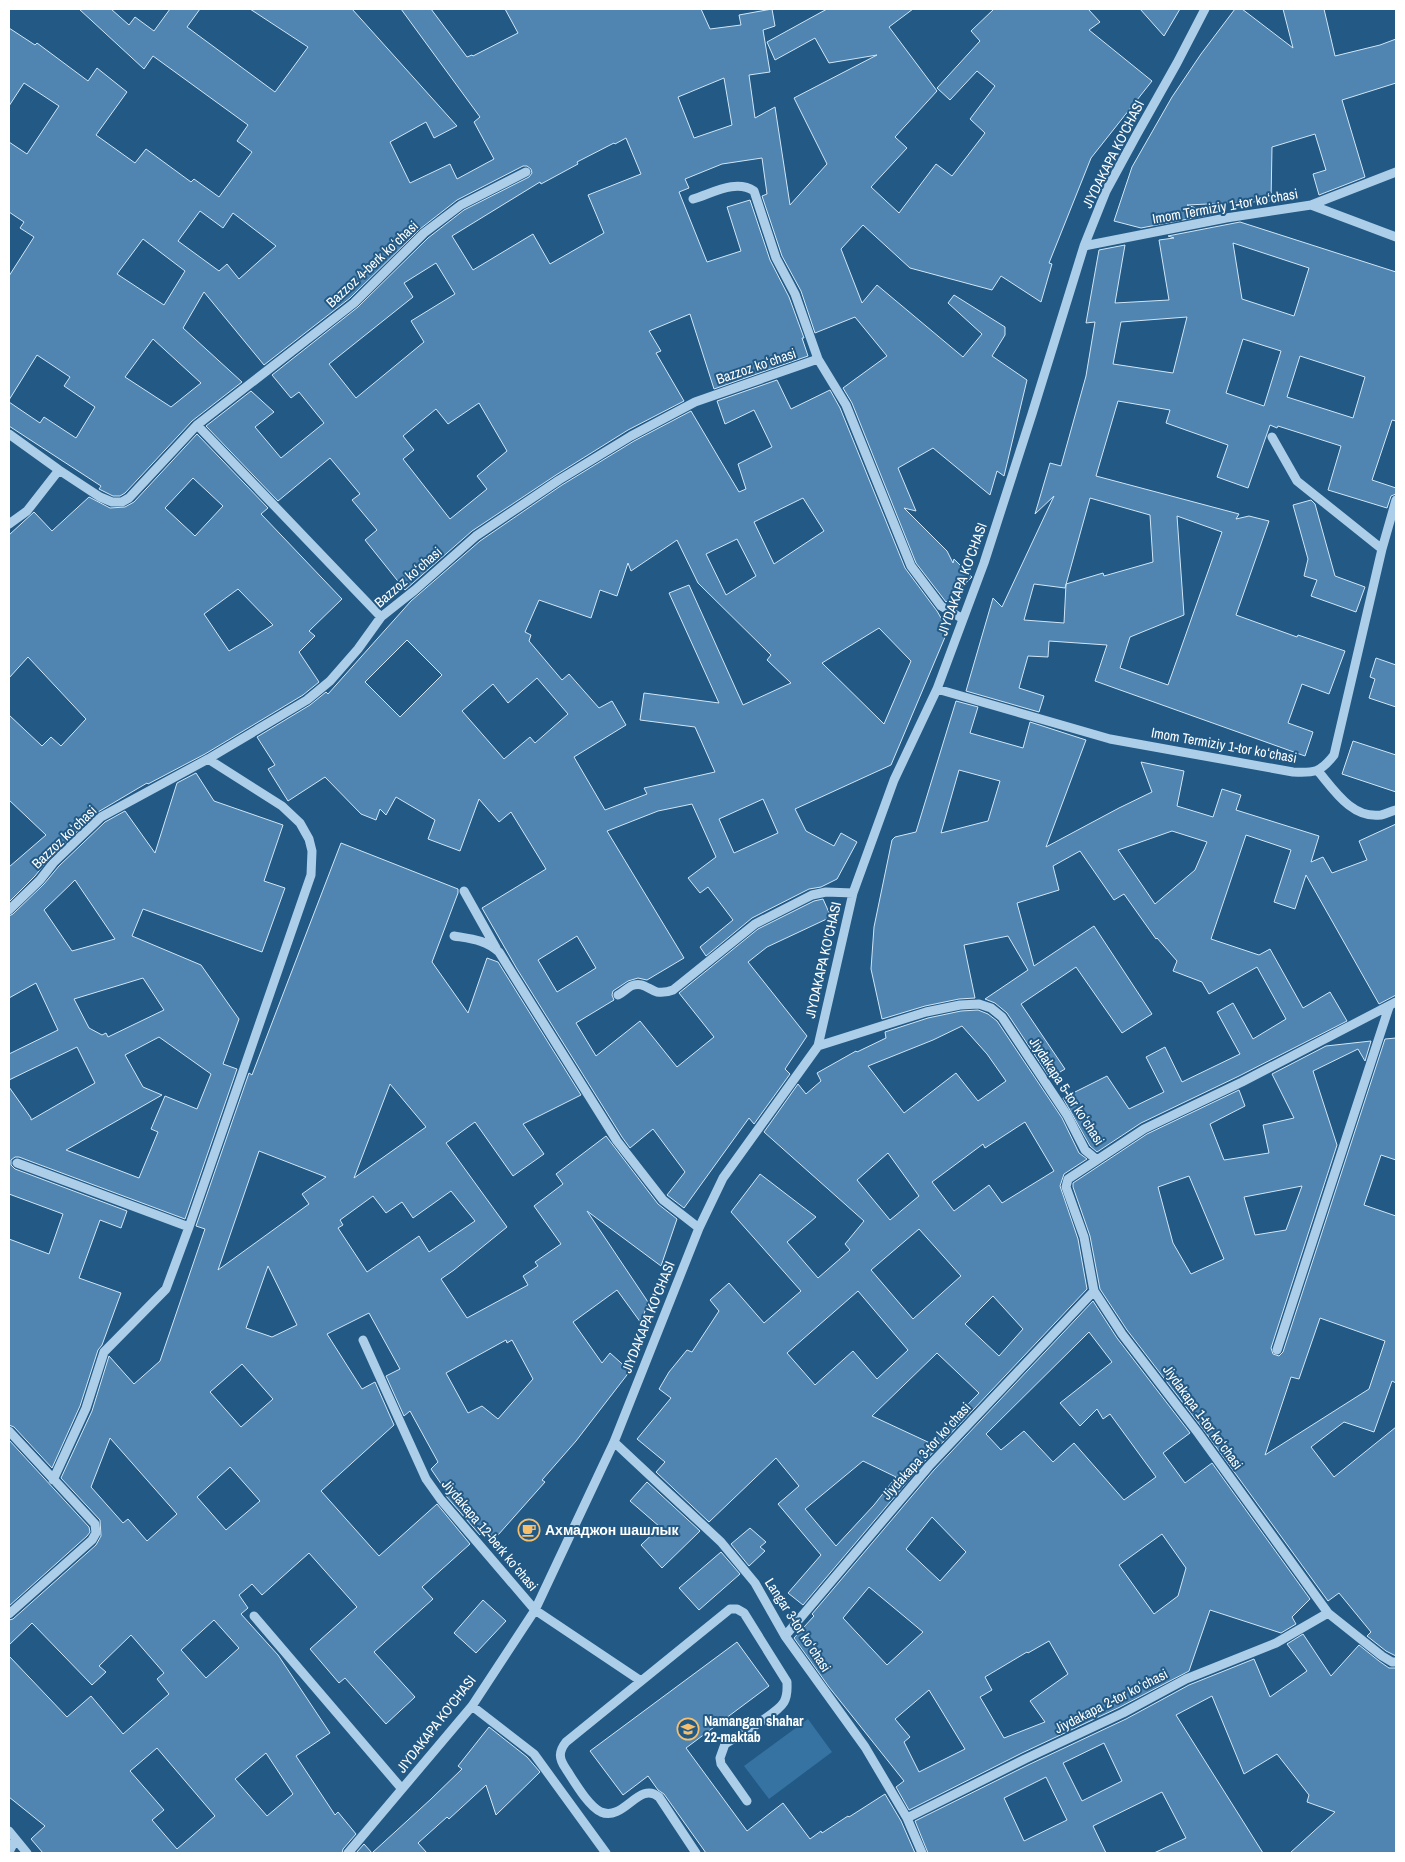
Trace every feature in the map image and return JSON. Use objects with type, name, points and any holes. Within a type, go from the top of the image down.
[{"type":"street","name":"JIYDAKAPA KO'CHASI","points":[[348,1853],[472,1706],[534,1610],[614,1442],[699,1228],[723,1178],[818,1046],[853,892],[894,780],[937,690],[984,564],[1084,246],[1106,191],[1205,9]]},
{"type":"street","name":"Bazzoz 4-berk koʻchasi","points":[[9,434],[100,497],[112,502],[122,502],[130,498],[197,425],[354,303],[402,254],[438,221],[461,206],[526,172]]},
{"type":"street","points":[[1311,205],[1396,172]]},
{"type":"street","points":[[693,199],[736,185],[746,186],[754,191],[776,258],[795,294],[818,359],[846,405],[911,566],[940,606],[963,619]]},
{"type":"street","name":"Imom Termiziy 1-tor koʻchasi","points":[[1084,246],[1226,218],[1311,205],[1396,237]]},
{"type":"street","name":"Bazzoz koʻchasi","points":[[9,910],[101,817],[208,759],[307,700],[358,649],[381,617],[415,590],[476,536],[559,480],[631,436],[696,402],[818,359]]},
{"type":"street","points":[[197,425],[381,617]]},
{"type":"street","points":[[1272,437],[1297,482],[1382,549]]},
{"type":"street","points":[[9,524],[27,512],[59,470]]},
{"type":"street","points":[[1396,500],[1382,549],[1334,755],[1326,766],[1318,771],[1344,802],[1355,810],[1367,815],[1381,815],[1396,810]]},
{"type":"street","name":"Imom Termiziy 1-tor koʻchasi","points":[[937,690],[1110,739],[1293,772],[1309,773],[1318,771]]},
{"type":"street","points":[[53,1480],[86,1408],[104,1352],[166,1289],[311,875],[312,851],[300,823],[282,806],[208,759]]},
{"type":"street","points":[[464,891],[499,952],[617,1141],[663,1200],[699,1228]]},
{"type":"street","points":[[618,996],[632,985],[639,984],[648,986],[656,992],[663,993],[673,990],[755,924],[812,895],[826,892],[853,892]]},
{"type":"street","points":[[454,936],[490,944],[499,952]]},
{"type":"street","name":"Jiydakapa 5-tor koʻchasi","points":[[818,1046],[926,1012],[960,1004],[979,1004],[991,1008],[1002,1017],[1067,1115],[1085,1150],[1096,1160],[1144,1129],[1242,1082],[1392,1005]]},
{"type":"street","points":[[1277,1350],[1392,1005]]},
{"type":"street","name":"Jiydakapa 1-tor koʻchasi","points":[[1096,1160],[1068,1179],[1066,1187],[1084,1237],[1094,1291],[1122,1334],[1192,1426],[1328,1613],[1382,1656],[1392,1662],[1396,1662]]},
{"type":"street","points":[[17,1163],[189,1227]]},
{"type":"street","name":"Jiydakapa 3-tor koʻchasi","points":[[785,1636],[929,1466],[1094,1291]]},
{"type":"street","name":"Jiydakapa 12-berk koʻchasi","points":[[364,1340],[426,1479],[441,1500],[534,1610],[640,1681]]},
{"type":"street","points":[[9,1431],[95,1524],[96,1532],[92,1540],[9,1614]]},
{"type":"street","name":"Langar 3-tor koʻchasi","points":[[614,1442],[721,1542],[738,1561],[754,1583],[785,1636],[865,1747],[907,1818],[922,1853]]},
{"type":"street","points":[[696,1853],[659,1797],[654,1793],[647,1792],[618,1812],[609,1814],[600,1811],[591,1804],[560,1758],[560,1749],[640,1681],[730,1609],[737,1609],[744,1613],[787,1682],[788,1693],[784,1703],[775,1712],[725,1744],[722,1750],[721,1764],[747,1801]]},
{"type":"street","name":"Jiydakapa 2-tor koʻchasi","points":[[907,1818],[1123,1713],[1186,1679],[1276,1642],[1328,1613]]},
{"type":"street","points":[[254,1616],[402,1789]]},
{"type":"street","points":[[472,1706],[534,1754],[606,1853]]},
{"type":"street","points":[[9,1830],[27,1853]]},
{"type":"street","points":[[9,1852],[16,1840]]},
{"type":"shaded area","points":[[808,1719],[832,1752],[769,1799],[744,1766]]},
{"type":"building","points":[[79,9],[111,9],[129,25],[135,17],[154,31],[170,9],[200,9],[187,27],[275,92],[308,47],[250,9],[352,9],[457,126],[434,138],[426,122],[390,142],[410,183],[450,164],[457,179],[494,159],[474,122],[480,117],[401,9],[431,9],[467,57],[473,56],[518,33],[505,9],[701,9],[710,29],[741,25],[739,15],[772,9],[775,26],[763,30],[770,72],[749,75],[755,118],[775,107],[790,205],[827,164],[794,98],[877,55],[829,63],[815,38],[775,60],[767,42],[827,9],[913,9],[889,27],[937,91],[895,137],[907,148],[871,187],[899,213],[936,164],[952,176],[985,133],[970,119],[995,86],[977,71],[950,100],[937,88],[980,41],[971,31],[994,9],[1088,9],[1100,22],[1089,30],[1152,81],[1091,158],[1049,263],[1052,264],[1041,302],[1001,276],[992,290],[910,268],[863,225],[841,249],[862,303],[877,285],[963,357],[982,334],[948,303],[954,295],[1005,327],[1005,335],[992,356],[1027,380],[1004,476],[997,471],[990,495],[933,448],[898,468],[916,511],[904,508],[947,551],[953,563],[954,559],[972,577],[946,602],[916,563],[852,403],[843,388],[887,356],[855,317],[815,333],[801,291],[782,256],[762,196],[767,194],[762,158],[722,164],[685,179],[689,188],[679,192],[707,262],[741,251],[727,207],[750,200],[770,260],[789,297],[804,338],[802,338],[808,356],[714,389],[690,314],[649,331],[661,351],[656,353],[684,401],[628,430],[472,531],[405,590],[365,540],[377,530],[352,500],[360,494],[330,458],[278,501],[206,426],[251,391],[274,412],[255,427],[281,458],[324,423],[299,392],[291,398],[272,375],[358,307],[428,238],[464,210],[529,177],[532,173],[531,169],[527,166],[523,166],[457,200],[420,229],[350,298],[264,365],[204,292],[183,328],[242,382],[192,421],[125,493],[120,496],[113,496],[99,489],[101,486],[9,426],[9,402],[40,423],[44,417],[76,438],[95,407],[64,386],[70,377],[37,355],[9,400],[9,276],[34,237],[20,228],[24,222],[9,212],[9,142],[27,154],[59,106],[24,83],[9,106],[9,28],[35,45],[37,43],[88,81],[97,68],[127,92],[96,135],[135,163],[146,149],[191,182],[194,179],[219,197],[252,152],[237,141],[248,125],[153,56],[144,69]],"holes":[[[724,78],[732,125],[694,138],[678,97]],[[626,138],[641,174],[588,195],[604,233],[550,264],[533,234],[473,270],[452,236],[540,182],[541,184],[578,164],[577,162]],[[200,211],[223,228],[233,213],[276,246],[239,279],[227,264],[219,271],[178,241]],[[143,239],[185,271],[164,305],[117,274]],[[436,263],[455,294],[411,321],[424,342],[356,398],[329,364],[413,297],[404,283]],[[153,339],[201,383],[171,407],[125,377]],[[479,403],[507,451],[477,476],[487,489],[450,519],[403,459],[414,450],[403,436],[436,409],[448,424]]]},
{"type":"building","points":[[1140,9],[1180,9],[1164,36]]},
{"type":"building","points":[[1235,9],[1242,9],[1293,48],[1283,9],[1324,9],[1335,56],[1396,39],[1396,83],[1342,100],[1365,177],[1319,195],[1313,174],[1326,170],[1315,134],[1272,147],[1271,201],[1187,205],[1214,214],[1141,228],[1114,221],[1132,167],[1172,97]]},
{"type":"building","points":[[1240,222],[1396,272],[1396,421],[1392,420],[1372,480],[1396,488],[1396,494],[1391,496],[1387,508],[1328,490],[1341,446],[1270,425],[1248,488],[1217,477],[1228,445],[1166,423],[1170,410],[1118,401],[1096,476],[1239,514],[1236,519],[1249,516],[1269,521],[1236,615],[1297,637],[1298,635],[1345,651],[1329,694],[1302,684],[1288,723],[1313,732],[1305,756],[1095,681],[1107,645],[1049,641],[1048,657],[1028,656],[1019,688],[1044,696],[1039,712],[966,691],[993,598],[1002,607],[1054,496],[1035,514],[1050,463],[1061,466],[1086,376],[1095,322],[1086,323],[1099,250],[1125,245],[1115,303],[1169,300],[1159,240],[1174,238],[1168,236]],"holes":[[[1233,243],[1309,268],[1294,316],[1242,299]],[[1187,317],[1173,373],[1113,364],[1121,322]],[[1243,339],[1281,351],[1264,406],[1226,393]],[[1300,356],[1365,377],[1353,418],[1287,397]],[[1090,498],[1150,515],[1153,562],[1104,576],[1103,573],[1066,584]],[[1177,516],[1222,532],[1168,685],[1120,668],[1130,637],[1184,615]],[[1034,584],[1065,588],[1066,584],[1064,623],[1024,620]]]},
{"type":"building","points":[[777,380],[791,409],[830,390],[840,408],[905,568],[937,611],[948,630],[891,765],[795,809],[806,831],[834,846],[841,833],[857,842],[837,879],[821,887],[809,889],[752,918],[706,956],[700,947],[733,920],[708,887],[700,893],[688,878],[716,857],[692,804],[658,811],[607,831],[684,958],[647,980],[638,978],[628,981],[613,991],[614,1000],[576,1023],[596,1056],[640,1021],[677,1067],[714,1037],[679,993],[758,929],[814,901],[823,899],[831,917],[767,947],[748,962],[807,1036],[785,1069],[790,1074],[754,1124],[749,1118],[684,1208],[667,1195],[685,1172],[653,1129],[630,1148],[517,969],[482,908],[546,869],[511,812],[499,822],[479,799],[460,851],[428,839],[435,820],[396,797],[386,815],[380,809],[376,820],[361,814],[325,777],[288,801],[268,769],[275,765],[257,737],[310,705],[326,692],[328,694],[411,601],[480,541],[562,485],[634,441],[691,411],[739,492],[746,489],[738,464],[772,447],[754,410],[725,424],[717,401]],"holes":[[[803,498],[824,531],[774,564],[754,522]],[[737,539],[756,576],[726,595],[706,554]],[[677,540],[698,583],[771,655],[767,660],[791,683],[743,705],[689,585],[669,593],[719,703],[644,693],[640,720],[695,727],[715,772],[644,788],[647,794],[605,810],[574,757],[626,725],[612,701],[599,708],[569,674],[562,680],[529,641],[531,635],[525,632],[539,600],[591,618],[600,590],[617,596],[628,563],[631,571]],[[879,628],[911,661],[884,724],[822,663]],[[407,640],[442,675],[400,717],[365,682]],[[537,678],[568,714],[535,743],[530,737],[504,759],[462,711],[493,684],[508,703]],[[763,799],[778,833],[734,853],[719,819]],[[577,936],[596,968],[557,992],[538,960]]]},
{"type":"building","points":[[197,434],[268,508],[261,514],[342,599],[309,631],[315,636],[299,652],[319,682],[303,695],[205,754],[147,783],[98,812],[50,857],[35,876],[9,902],[9,867],[46,835],[9,800],[9,715],[42,746],[51,737],[61,746],[86,719],[28,657],[9,678],[9,535],[34,512],[52,531],[89,497],[110,508],[125,507],[134,502]],"holes":[[[193,478],[223,506],[195,536],[165,508]],[[238,589],[273,625],[229,651],[204,614]]]},
{"type":"building","points":[[1311,500],[1315,504],[1335,576],[1365,587],[1356,612],[1311,596],[1317,580],[1304,576],[1308,559],[1293,505]]},
{"type":"building","points":[[1376,658],[1396,665],[1396,707],[1369,698],[1375,679],[1370,677]]},
{"type":"building","points":[[956,701],[978,707],[970,733],[1023,748],[1030,722],[1086,740],[1046,847],[1152,792],[1141,762],[1184,771],[1177,806],[1213,817],[1222,789],[1241,795],[1236,810],[1319,836],[1311,862],[1323,857],[1332,873],[1367,860],[1359,841],[1396,824],[1396,995],[1379,1004],[1306,875],[1295,909],[1274,902],[1291,850],[1246,835],[1211,939],[1259,955],[1270,949],[1303,1008],[1330,992],[1347,1021],[1141,1123],[1097,1152],[1090,1146],[1063,1098],[1107,1076],[1129,1109],[1164,1092],[1146,1057],[1165,1047],[1182,1082],[1240,1054],[1217,1012],[1233,1003],[1253,1039],[1286,1019],[1257,967],[1209,994],[1202,982],[1173,971],[1177,961],[1156,939],[1124,894],[1114,900],[1080,851],[1053,866],[1059,890],[1017,903],[1034,966],[1094,926],[1152,1014],[1122,1033],[1076,967],[1021,1004],[1065,1069],[1050,1078],[1007,1013],[995,1003],[985,999],[1028,970],[1008,936],[964,945],[975,998],[959,999],[925,1006],[882,1019],[871,969],[874,927],[892,840],[895,837],[916,832]],"holes":[[[959,770],[1000,781],[988,821],[941,833]],[[1172,831],[1207,842],[1195,870],[1155,904],[1118,850]]]},
{"type":"building","points":[[1353,741],[1396,755],[1396,792],[1342,774]]},
{"type":"building","points":[[196,773],[214,801],[283,825],[264,881],[285,888],[262,952],[143,909],[132,936],[201,965],[239,1019],[223,1064],[237,1069],[185,1219],[19,1157],[11,1160],[11,1165],[15,1169],[127,1211],[121,1228],[100,1220],[79,1278],[121,1293],[102,1345],[98,1350],[80,1406],[52,1468],[14,1427],[9,1425],[9,1239],[49,1254],[63,1214],[9,1194],[9,1087],[31,1120],[95,1083],[77,1047],[9,1080],[9,1054],[58,1030],[36,983],[9,998],[9,916],[44,884],[59,866],[105,822],[125,811],[155,853],[177,783]],"holes":[[[75,880],[115,939],[72,951],[44,910]],[[143,978],[164,1010],[108,1037],[106,1033],[102,1035],[89,1028],[74,999]],[[159,1037],[211,1074],[197,1109],[165,1096],[151,1129],[158,1132],[139,1178],[66,1150],[162,1095],[143,1087],[125,1055]]]},
{"type":"building","points":[[341,843],[458,889],[432,962],[468,1013],[487,958],[498,962],[581,1095],[523,1124],[544,1154],[513,1176],[475,1122],[446,1143],[507,1227],[441,1279],[467,1318],[528,1285],[523,1276],[538,1266],[535,1262],[561,1244],[534,1206],[563,1184],[556,1174],[606,1136],[658,1204],[677,1219],[661,1266],[587,1211],[648,1302],[641,1323],[617,1290],[573,1322],[602,1363],[610,1353],[630,1371],[576,1441],[542,1480],[545,1482],[498,1535],[480,1535],[446,1496],[448,1494],[431,1469],[438,1462],[410,1411],[404,1416],[386,1376],[400,1369],[369,1313],[327,1334],[362,1389],[375,1382],[394,1425],[321,1491],[379,1556],[437,1504],[470,1544],[422,1587],[433,1599],[374,1652],[415,1697],[386,1724],[345,1678],[339,1683],[310,1649],[357,1607],[309,1553],[262,1595],[252,1584],[239,1595],[248,1608],[241,1614],[278,1655],[330,1733],[296,1756],[335,1815],[338,1812],[356,1834],[343,1849],[342,1853],[43,1853],[31,1839],[45,1826],[9,1797],[9,1656],[67,1717],[91,1696],[123,1734],[169,1694],[157,1679],[164,1673],[131,1635],[99,1666],[106,1672],[92,1685],[32,1623],[9,1645],[9,1620],[13,1619],[96,1545],[101,1536],[100,1520],[61,1478],[92,1411],[109,1356],[134,1384],[160,1361],[205,1229],[196,1226],[249,1073],[252,1075]],"holes":[[[390,1084],[426,1127],[354,1178]],[[259,1151],[326,1177],[302,1194],[309,1204],[218,1270]],[[451,1191],[475,1221],[429,1252],[419,1236],[367,1272],[338,1228],[343,1225],[340,1220],[373,1196],[386,1213],[402,1202],[413,1218]],[[268,1266],[297,1325],[272,1337],[246,1328]],[[506,1340],[507,1343],[512,1340],[533,1379],[498,1419],[482,1406],[468,1413],[446,1373]],[[242,1364],[273,1399],[241,1427],[210,1392]],[[110,1438],[177,1514],[147,1541],[128,1519],[123,1523],[91,1487]],[[230,1467],[260,1501],[226,1530],[197,1497]],[[214,1620],[239,1648],[206,1678],[181,1650]],[[157,1748],[215,1816],[177,1849],[152,1820],[164,1810],[130,1771]],[[266,1753],[293,1794],[267,1816],[235,1779]]]},
{"type":"building","points":[[978,1010],[988,1014],[997,1021],[1062,1118],[1079,1153],[1087,1159],[1064,1174],[1060,1186],[1078,1239],[1087,1289],[924,1462],[803,1605],[788,1593],[821,1555],[778,1504],[799,1486],[776,1458],[709,1522],[656,1472],[665,1462],[637,1439],[671,1398],[659,1389],[669,1372],[687,1350],[692,1352],[719,1311],[710,1300],[729,1283],[764,1323],[801,1291],[731,1212],[760,1174],[816,1217],[787,1242],[818,1278],[850,1250],[845,1244],[864,1221],[764,1132],[798,1084],[806,1094],[821,1081],[817,1073],[856,1051],[886,1038],[885,1032],[928,1018],[961,1011]],"holes":[[[962,1026],[987,1054],[1006,1081],[978,1101],[956,1073],[904,1113],[868,1066],[933,1040]],[[1025,1122],[1054,1171],[1002,1203],[989,1185],[954,1211],[932,1182],[983,1144],[985,1148]],[[888,1153],[919,1196],[890,1220],[857,1180]],[[919,1229],[961,1276],[913,1319],[871,1270]],[[858,1291],[908,1350],[877,1379],[853,1351],[815,1385],[787,1353]],[[993,1296],[1023,1329],[999,1356],[965,1324]],[[937,1353],[979,1393],[930,1443],[872,1416]],[[863,1461],[896,1477],[874,1505],[836,1546],[805,1509]]]},
{"type":"building","points":[[1396,1038],[1396,1160],[1381,1155],[1364,1205],[1396,1216],[1396,1383],[1392,1381],[1374,1432],[1344,1422],[1311,1447],[1334,1477],[1396,1427],[1396,1656],[1386,1651],[1367,1636],[1371,1632],[1339,1593],[1328,1601],[1203,1429],[1127,1330],[1100,1289],[1090,1236],[1073,1187],[1073,1183],[1147,1134],[1239,1090],[1245,1106],[1210,1124],[1224,1160],[1269,1153],[1263,1125],[1294,1118],[1272,1074],[1326,1046],[1371,1041],[1365,1061],[1358,1049],[1313,1071],[1337,1145],[1271,1348],[1273,1354],[1279,1356],[1283,1352],[1385,1039]],"holes":[[[1189,1176],[1224,1259],[1191,1274],[1173,1243],[1158,1187]],[[1302,1186],[1286,1230],[1255,1235],[1244,1197]],[[1320,1318],[1385,1341],[1369,1389],[1265,1455],[1291,1377],[1299,1379]]]},
{"type":"building","points":[[1093,1301],[1117,1338],[1190,1433],[1163,1453],[1185,1483],[1212,1463],[1310,1599],[1292,1617],[1296,1624],[1281,1633],[1210,1610],[1189,1671],[1120,1707],[1022,1753],[909,1810],[896,1787],[904,1781],[829,1687],[794,1638],[814,1616],[812,1614],[934,1470]],"holes":[[[1089,1332],[1112,1362],[1060,1403],[1080,1426],[1097,1409],[1103,1419],[1110,1414],[1156,1477],[1124,1500],[1074,1443],[1053,1462],[1024,1431],[1001,1450],[986,1434]],[[932,1517],[966,1552],[940,1581],[906,1549]],[[1162,1534],[1186,1568],[1178,1596],[1154,1614],[1119,1565]],[[869,1587],[923,1632],[887,1665],[843,1618]],[[1049,1641],[1068,1674],[1030,1701],[1045,1722],[1004,1738],[980,1697],[992,1690],[985,1677]],[[929,1690],[965,1749],[919,1772],[904,1742],[910,1737],[895,1719]]]},
{"type":"building","points":[[9,1440],[89,1527],[90,1532],[9,1606]]},
{"type":"building","points":[[647,1482],[700,1531],[662,1568],[641,1545],[660,1527],[630,1501]]},
{"type":"building","points":[[750,1528],[766,1542],[760,1547],[765,1551],[749,1566],[731,1544]]},
{"type":"building","points":[[721,1552],[740,1574],[699,1610],[679,1588]]},
{"type":"building","points":[[483,1600],[506,1621],[476,1653],[454,1633]]},
{"type":"building","points":[[1303,1634],[1331,1676],[1359,1645],[1389,1668],[1396,1668],[1396,1853],[1290,1853],[1335,1812],[1307,1802],[1309,1795],[1277,1754],[1244,1774],[1212,1696],[1176,1715],[1263,1853],[1154,1853],[1186,1838],[1162,1792],[1093,1826],[1106,1853],[928,1853],[915,1821],[1126,1719],[1189,1685],[1254,1659],[1270,1697],[1307,1671],[1287,1644]],"holes":[[[1104,1743],[1122,1781],[1082,1801],[1063,1763]],[[1046,1777],[1067,1820],[1024,1841],[1004,1798]]]},
{"type":"building","points":[[737,1642],[769,1686],[686,1748],[747,1831],[783,1803],[810,1839],[885,1794],[901,1821],[915,1853],[706,1853],[664,1794],[658,1790],[648,1776],[623,1795],[590,1751]]},
{"type":"building","points":[[489,1727],[527,1757],[540,1772],[496,1815],[486,1785],[449,1819],[447,1817],[418,1843],[427,1853],[372,1853],[462,1769],[458,1766]]},
{"type":"building","points":[[364,1844],[372,1853],[356,1853]]},
{"type":"place","name":"Ахмаджон шашлык","points":[[529,1530]]},
{"type":"place","name":"Namangan shahar 22-maktab","points":[[688,1729]]}]
